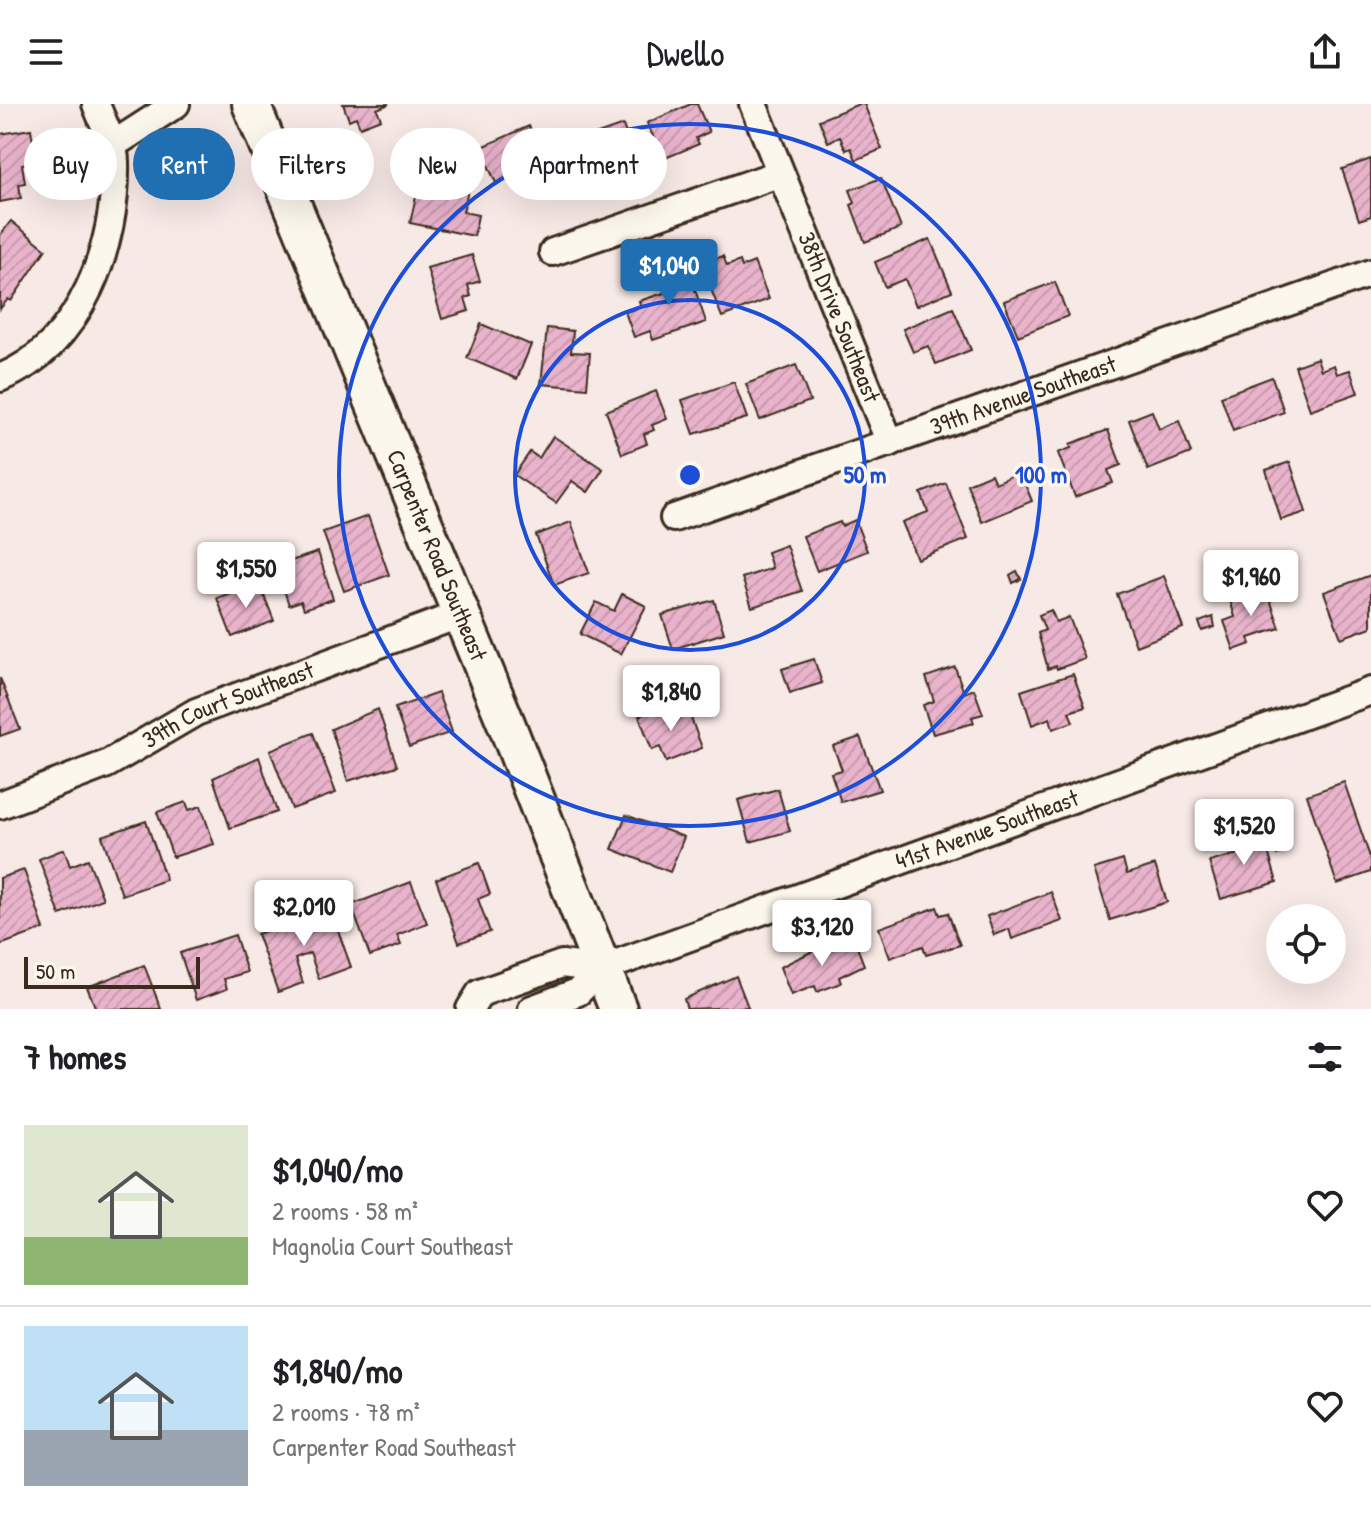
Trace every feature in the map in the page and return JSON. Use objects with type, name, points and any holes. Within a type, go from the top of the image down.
[{"type":"street","points":[[96,104],[105,128]]},
{"type":"street","points":[[117,142],[176,104]]},
{"type":"street","name":"Carpenter Road Southeast","points":[[251,104],[461,614],[618,1009]]},
{"type":"street","name":"38th Drive Southeast","points":[[753,104],[778,174],[890,443]]},
{"type":"street","points":[[553,252],[778,174]]},
{"type":"street","points":[[0,378],[15,372],[58,336],[93,287],[110,226],[112,200]]},
{"type":"street","name":"39th Avenue Southeast","points":[[674,518],[1371,273]]},
{"type":"street","name":"39th Court Southeast","points":[[0,805],[107,764],[196,712],[461,614]]},
{"type":"street","name":"41st Avenue Southeast","points":[[532,1009],[578,992],[601,969],[1371,691]]},
{"type":"street","name":"41st Avenue Southeast","points":[[470,1009],[480,993],[562,964],[601,969]]},
{"type":"building","points":[[343,104],[389,104],[377,109],[381,119],[360,127],[356,117],[349,120]]},
{"type":"building","points":[[697,104],[709,132],[696,138],[699,144],[667,157],[667,128],[649,128],[647,123]]},
{"type":"building","points":[[864,104],[882,149],[856,160],[851,148],[846,150],[840,137],[828,142],[819,120]]},
{"type":"building","points":[[24,130],[24,183],[19,184],[21,198],[0,202],[0,134]]},
{"type":"building","points":[[501,139],[501,181],[496,183],[485,159],[485,146]]},
{"type":"building","points":[[1371,159],[1371,216],[1359,220],[1342,169]]},
{"type":"building","points":[[881,178],[901,228],[865,242],[851,205],[855,203],[850,190]]},
{"type":"building","points":[[415,200],[466,200],[463,212],[478,215],[474,236],[410,223]]},
{"type":"building","points":[[11,221],[46,249],[11,301],[8,299],[0,309],[0,235]]},
{"type":"building","points":[[930,239],[952,291],[916,306],[905,279],[885,287],[875,262]]},
{"type":"building","points":[[472,255],[480,281],[468,285],[471,296],[465,298],[469,311],[442,319],[427,268]]},
{"type":"building","points":[[723,256],[727,266],[740,261],[742,267],[754,262],[769,299],[722,317],[701,264]]},
{"type":"building","points":[[686,263],[706,322],[653,340],[650,331],[634,337],[625,312],[641,307],[639,301],[667,292],[660,272]]},
{"type":"building","points":[[1055,282],[1068,316],[1018,336],[1004,301]]},
{"type":"building","points":[[953,308],[971,350],[936,364],[928,346],[913,352],[903,329]]},
{"type":"building","points":[[481,324],[531,345],[517,379],[467,358]]},
{"type":"building","points":[[547,328],[573,331],[571,352],[590,353],[587,388],[541,384]]},
{"type":"building","points":[[1317,358],[1321,370],[1334,365],[1337,374],[1350,370],[1358,393],[1310,410],[1295,366]]},
{"type":"building","points":[[796,365],[810,401],[760,420],[746,384]]},
{"type":"building","points":[[1272,377],[1284,412],[1233,431],[1221,396]]},
{"type":"building","points":[[734,382],[747,418],[694,434],[682,400]]},
{"type":"building","points":[[656,391],[667,419],[652,425],[654,430],[644,434],[647,444],[622,454],[606,411]]},
{"type":"building","points":[[1152,411],[1159,429],[1179,421],[1191,453],[1148,470],[1129,420]]},
{"type":"building","points":[[1108,430],[1121,465],[1108,470],[1113,483],[1075,497],[1058,453],[1071,448],[1070,444]]},
{"type":"building","points":[[553,436],[603,469],[588,492],[572,481],[556,503],[514,475],[530,452],[539,458]]},
{"type":"building","points":[[1290,462],[1306,512],[1281,520],[1266,470]]},
{"type":"building","points":[[1020,472],[1032,501],[982,522],[967,484],[991,474],[995,483]]},
{"type":"building","points":[[946,483],[968,539],[917,559],[902,522],[928,512],[921,493]]},
{"type":"building","points":[[368,516],[389,575],[344,591],[323,532]]},
{"type":"building","points":[[855,520],[867,551],[817,571],[803,536],[840,522],[842,526]]},
{"type":"building","points":[[571,522],[589,573],[554,585],[536,535]]},
{"type":"building","points":[[786,545],[802,591],[752,607],[742,578],[772,568],[767,552]]},
{"type":"building","points":[[318,552],[333,599],[304,609],[301,601],[289,605],[276,566]]},
{"type":"building","points":[[1017,571],[1021,579],[1013,583],[1010,575]]},
{"type":"building","points":[[1371,575],[1371,627],[1341,638],[1324,592]]},
{"type":"building","points":[[1164,576],[1183,628],[1136,646],[1117,594]]},
{"type":"building","points":[[259,582],[274,621],[232,637],[217,598]]},
{"type":"building","points":[[1266,588],[1280,628],[1249,638],[1251,644],[1234,650],[1224,621],[1235,617],[1230,600]]},
{"type":"building","points":[[622,594],[646,606],[621,654],[580,634],[596,602],[614,611]]},
{"type":"building","points":[[714,600],[724,633],[673,649],[662,615]]},
{"type":"building","points":[[1051,610],[1056,622],[1069,617],[1085,659],[1048,669],[1038,633],[1045,630],[1039,615]]},
{"type":"building","points":[[1213,617],[1215,627],[1202,631],[1199,622]]},
{"type":"building","points":[[814,659],[822,683],[790,693],[782,669]]},
{"type":"building","points":[[955,667],[964,693],[974,689],[983,714],[972,717],[974,723],[933,734],[923,705],[934,701],[926,677]]},
{"type":"building","points":[[1073,674],[1085,707],[1069,712],[1073,722],[1053,729],[1050,718],[1032,725],[1021,691]]},
{"type":"building","points":[[0,678],[20,729],[0,736]]},
{"type":"building","points":[[438,693],[452,732],[409,747],[395,708]]},
{"type":"building","points":[[666,705],[671,717],[688,710],[702,748],[666,762],[660,747],[652,750],[639,716]]},
{"type":"building","points":[[378,709],[397,766],[348,781],[331,729]]},
{"type":"building","points":[[313,733],[336,793],[292,809],[270,750]]},
{"type":"building","points":[[860,737],[880,790],[841,802],[831,773],[842,770],[833,746]]},
{"type":"building","points":[[259,757],[277,812],[230,828],[213,778]]},
{"type":"building","points":[[1344,782],[1371,860],[1371,872],[1337,884],[1307,795]]},
{"type":"building","points":[[778,789],[790,831],[750,842],[738,800]]},
{"type":"building","points":[[186,802],[189,810],[201,806],[214,844],[173,857],[157,812]]},
{"type":"building","points":[[626,815],[684,837],[670,872],[612,849]]},
{"type":"building","points":[[146,821],[166,880],[122,895],[102,836]]},
{"type":"building","points":[[1262,831],[1277,882],[1221,899],[1209,862],[1238,854],[1233,839]]},
{"type":"building","points":[[1281,837],[1286,851],[1277,855],[1272,840]]},
{"type":"building","points":[[64,849],[70,866],[88,859],[103,899],[60,915],[39,859]]},
{"type":"building","points":[[1123,860],[1127,874],[1155,865],[1167,902],[1110,920],[1094,869]]},
{"type":"building","points":[[479,863],[490,894],[478,899],[490,932],[459,943],[436,879]]},
{"type":"building","points":[[24,870],[44,929],[0,945],[0,878]]},
{"type":"building","points":[[411,882],[427,923],[397,935],[401,945],[370,956],[351,905]]},
{"type":"building","points":[[1051,892],[1062,921],[1012,939],[1009,929],[994,935],[987,916]]},
{"type":"building","points":[[937,907],[940,915],[948,913],[960,945],[926,955],[923,946],[890,958],[879,928]]},
{"type":"building","points":[[330,908],[351,967],[319,979],[310,953],[295,959],[303,983],[278,992],[257,934]]},
{"type":"building","points":[[235,935],[247,972],[224,979],[227,989],[196,1000],[180,953]]},
{"type":"building","points":[[854,939],[864,965],[839,977],[841,983],[817,992],[815,986],[791,995],[780,967],[819,948],[820,951]]},
{"type":"building","points":[[144,965],[161,1009],[96,1009],[87,987]]},
{"type":"building","points":[[736,976],[748,1007],[687,1009],[684,999]]}]
